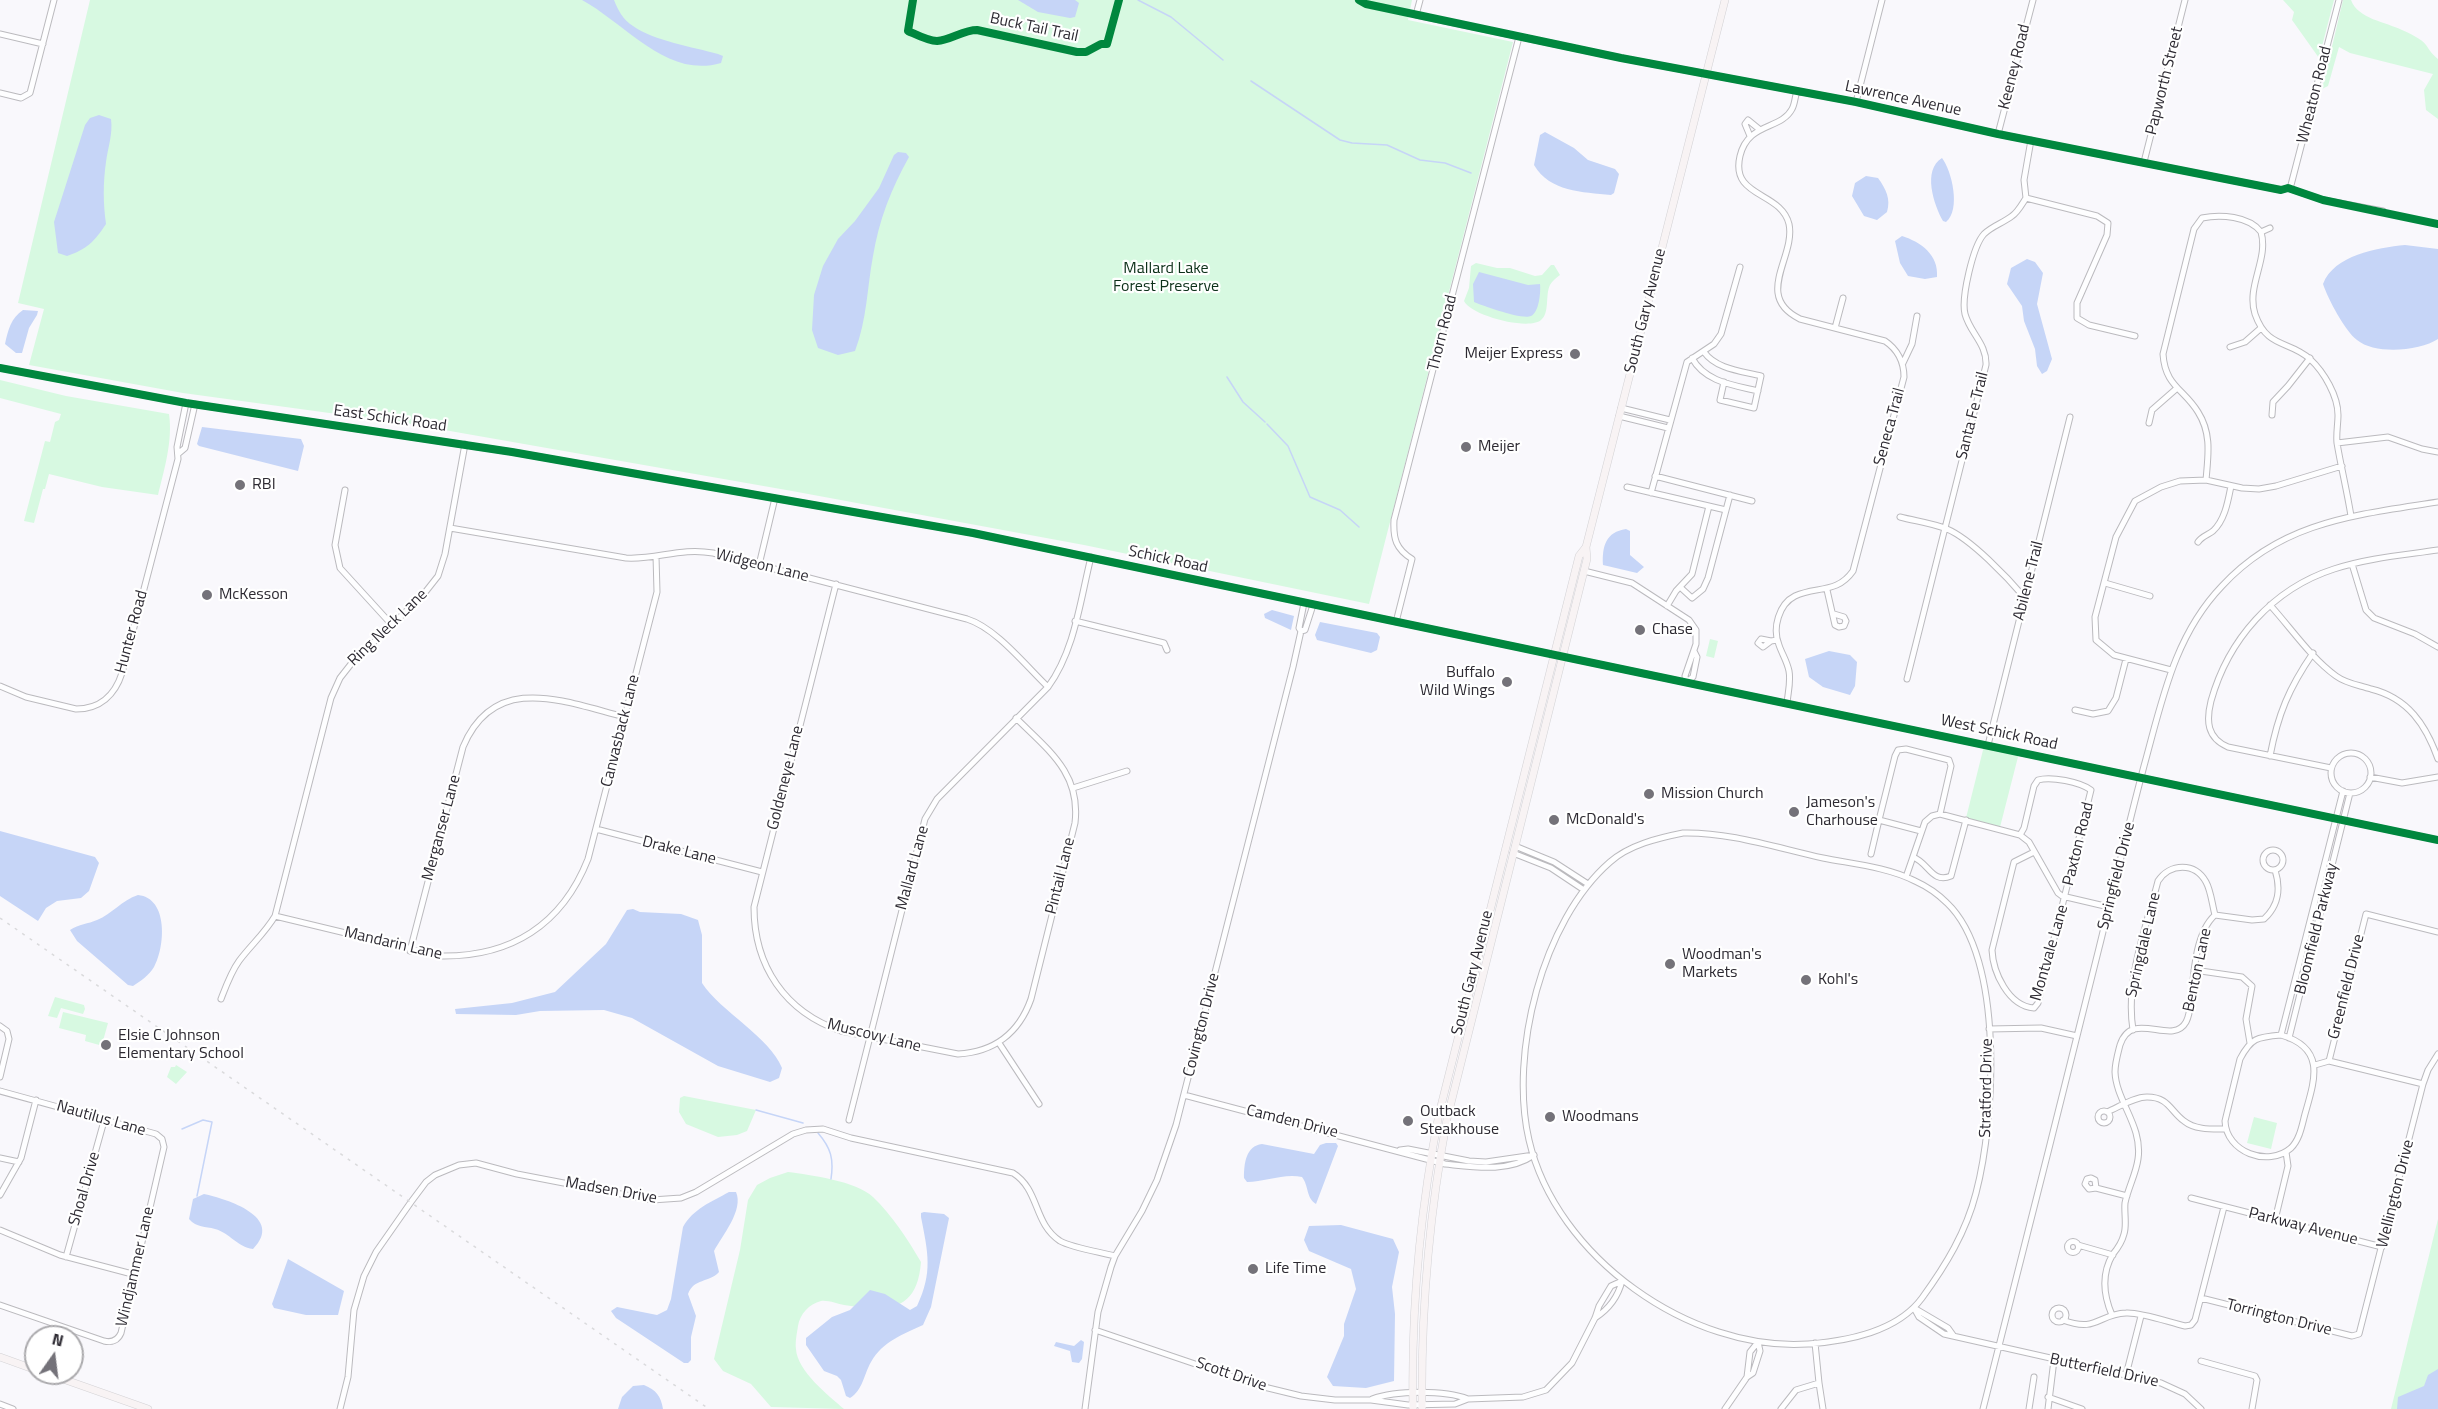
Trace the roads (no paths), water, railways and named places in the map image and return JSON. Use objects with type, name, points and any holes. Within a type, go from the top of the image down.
[{"type":"main road","name":"South Gary Avenue","points":[[1422,1407],[1426,1268],[1440,1159],[1455,1084],[1587,559],[1586,548],[1725,0]]},
{"type":"main road","name":"South Gary Avenue","points":[[1413,1407],[1416,1278],[1431,1157],[1448,1072],[1579,556],[1586,548]]},
{"type":"main road","points":[[0,1357],[24,1366]]},
{"type":"main road","points":[[80,1385],[148,1409]]},
{"type":"street","points":[[0,93],[18,98],[29,95],[54,0]]},
{"type":"street","name":"Lawrence Avenue","points":[[1420,0],[1416,15],[1705,74],[1856,102],[1998,134],[2281,190],[2288,188],[2323,200],[2383,211]]},
{"type":"street","points":[[1856,102],[1882,0]]},
{"type":"street","name":"Keeney Road","points":[[1998,134],[2033,0]]},
{"type":"street","name":"Papworth Street","points":[[2144,162],[2185,0]]},
{"type":"street","name":"Wheaton Road","points":[[2288,188],[2292,185],[2339,0]]},
{"type":"street","points":[[0,34],[43,44]]},
{"type":"street","name":"Thorn Road","points":[[1396,622],[1412,559],[1403,553],[1394,540],[1394,520],[1519,37]]},
{"type":"street","points":[[1797,91],[1792,108],[1786,116],[1750,136],[1743,146],[1738,163],[1744,183],[1754,192],[1774,202],[1785,212],[1789,225],[1789,235],[1778,283],[1781,303],[1800,319],[1885,341],[1894,348],[1903,363]]},
{"type":"street","points":[[1750,136],[1745,124],[1748,120],[1759,129]]},
{"type":"street","points":[[2031,140],[2024,180],[2026,198],[2097,216],[2108,223],[2107,235],[2077,303],[2077,318],[2089,325],[2135,336]]},
{"type":"street","name":"Santa Fe Trail","points":[[1907,679],[1986,362],[1985,350],[1965,315],[1965,294],[1976,248],[1981,237],[2011,217],[2026,198]]},
{"type":"street","points":[[2206,480],[2209,450],[2206,430],[2197,410],[2176,389],[2164,365],[2165,343],[2193,232],[2202,218],[2219,216],[2248,222],[2261,232],[2263,248],[2252,302],[2261,328],[2277,343],[2310,358],[2333,390],[2338,415],[2337,443],[2351,516]]},
{"type":"street","points":[[2261,232],[2270,228]]},
{"type":"street","points":[[1651,493],[1687,362],[1714,344],[1721,334],[1740,267]]},
{"type":"street","points":[[1835,328],[1843,297]]},
{"type":"street","name":"Seneca Trail","points":[[1787,703],[1790,674],[1774,640],[1777,622],[1781,611],[1795,596],[1827,590],[1846,580],[1856,565],[1883,450],[1904,377],[1903,363],[1916,333],[1917,316]]},
{"type":"street","points":[[2230,347],[2245,342],[2261,328]]},
{"type":"street","points":[[1704,352],[1710,361],[1717,364],[1761,376],[1754,408],[1720,400],[1724,382]]},
{"type":"street","points":[[1692,358],[1696,367],[1706,375],[1758,391]]},
{"type":"street","points":[[2272,415],[2273,402],[2310,358]]},
{"type":"street","name":"East Schick Road","points":[[0,368],[186,403],[465,444],[775,498]]},
{"type":"street","points":[[2149,423],[2152,410],[2176,389]]},
{"type":"street","name":"Hunter Road","points":[[0,686],[26,697],[76,709],[84,709],[100,703],[114,691],[122,673],[179,453],[177,447],[186,403]]},
{"type":"street","name":"Hunter Road","points":[[179,453],[185,448],[195,404]]},
{"type":"street","points":[[1620,412],[1670,420]]},
{"type":"street","points":[[1620,412],[1668,428]]},
{"type":"street","name":"Abilene Trail","points":[[1988,745],[2070,417]]},
{"type":"street","points":[[2337,443],[2388,437],[2422,450],[2438,452]]},
{"type":"street","name":"Ring Neck Lane","points":[[221,999],[230,974],[261,938],[275,916],[334,688],[351,664],[423,595],[438,576],[450,528],[465,444]]},
{"type":"street","points":[[2171,669],[2126,658],[2108,651],[2096,640],[2095,617],[2116,537],[2135,501],[2170,484],[2206,480],[2251,489],[2276,486],[2342,466]]},
{"type":"street","points":[[1655,476],[1752,501]]},
{"type":"street","points":[[2198,542],[2202,536],[2212,532],[2220,521],[2231,486]]},
{"type":"street","points":[[1627,487],[1726,510]]},
{"type":"street","points":[[345,490],[335,545],[340,568],[392,625]]},
{"type":"street","points":[[1680,587],[1692,598],[1702,589],[1708,578],[1730,495]]},
{"type":"street","points":[[759,565],[775,498]]},
{"type":"street","name":"Schick Road","points":[[775,498],[1091,557],[1554,655]]},
{"type":"street","name":"Springfield Drive","points":[[1983,1409],[2142,777],[2171,669],[2181,645],[2202,609],[2237,571],[2262,551],[2289,536],[2328,521],[2438,502]]},
{"type":"street","points":[[1667,606],[1692,574],[1709,506]]},
{"type":"street","points":[[1900,517],[1946,529],[1960,537],[2010,581],[2025,598]]},
{"type":"street","name":"Widgeon Lane","points":[[450,528],[626,558],[656,556],[682,550],[700,551],[836,584],[975,621],[992,633],[1048,687]]},
{"type":"street","points":[[2331,768],[2228,747],[2217,741],[2210,730],[2208,714],[2225,663],[2246,629],[2270,605],[2308,580],[2352,564],[2438,550]]},
{"type":"street","name":"Canvasback Lane","points":[[566,900],[582,873],[596,829],[657,592],[656,556]]},
{"type":"street","name":"Mallard Lane","points":[[849,1120],[926,819],[938,800],[1048,687],[1066,657],[1091,557]]},
{"type":"street","points":[[2352,564],[2366,610],[2374,618],[2415,634],[2438,648]]},
{"type":"street","points":[[1584,571],[1632,584],[1689,620],[1696,630],[1694,651],[1685,676],[1686,682]]},
{"type":"street","points":[[2105,583],[2150,596]]},
{"type":"street","name":"Goldeneye Lane","points":[[768,972],[759,951],[754,923],[756,895],[836,584]]},
{"type":"street","points":[[1827,590],[1834,614]]},
{"type":"street","name":"Covington Drive","points":[[1085,1409],[1102,1295],[1114,1256],[1143,1211],[1171,1143],[1301,632],[1299,628],[1304,603]]},
{"type":"street","name":"Covington Drive","points":[[1301,632],[1305,630],[1313,605]]},
{"type":"street","points":[[2270,605],[2340,679],[2353,685],[2385,693],[2405,706],[2427,731],[2438,759]]},
{"type":"street","points":[[1075,621],[1164,643],[1167,650]]},
{"type":"street","points":[[2270,756],[2283,704],[2297,676],[2313,653]]},
{"type":"street","name":"West Schick Road","points":[[1554,655],[2438,840]]},
{"type":"street","points":[[2075,710],[2094,714],[2108,711],[2116,698],[2126,658]]},
{"type":"street","name":"Merganser Lane","points":[[410,951],[464,747],[474,726],[488,713],[506,702],[534,696],[547,697],[625,717]]},
{"type":"street","name":"Pintail Lane","points":[[999,1043],[1019,1023],[1030,999],[1075,823],[1076,807],[1073,788],[1059,761],[1016,718]]},
{"type":"street","points":[[1871,854],[1898,750],[1906,749],[1949,760],[1951,766],[1940,814]]},
{"type":"street","points":[[2345,754],[2355,754],[2368,764],[2370,777],[2361,790],[2350,793],[2337,788],[2332,779],[2331,768],[2338,758],[2345,754]]},
{"type":"street","points":[[1073,788],[1127,771]]},
{"type":"street","points":[[2370,777],[2403,783],[2438,777]]},
{"type":"street","name":"Paxton Road","points":[[2020,835],[2024,828],[2034,786],[2038,780],[2048,779],[2084,786],[2091,790],[2066,897]]},
{"type":"street","name":"Bloomfield Parkway","points":[[2281,1035],[2343,791]]},
{"type":"street","name":"Bloomfield Parkway","points":[[2289,1038],[2350,793]]},
{"type":"street","points":[[1906,877],[1927,819],[1940,814],[2020,835],[2029,842],[2058,893],[2109,907]]},
{"type":"street","points":[[1879,820],[1921,831]]},
{"type":"street","points":[[1912,857],[1923,862],[1933,875],[1946,878],[1951,876],[1966,820]]},
{"type":"street","name":"Drake Lane","points":[[596,829],[762,872]]},
{"type":"street","name":"Stratford Drive","points":[[1703,833],[1906,877],[1946,902],[1967,929],[1981,968],[1989,1029],[1987,1141],[1976,1193],[1962,1233],[1945,1267],[1914,1308],[1884,1327],[1856,1336],[1815,1343],[1784,1345],[1758,1342],[1688,1322],[1622,1281],[1589,1249],[1565,1218],[1533,1155],[1522,1092],[1525,1055],[1540,980],[1551,948],[1586,887],[1612,859],[1643,844],[1670,836],[1703,833]]},
{"type":"street","points":[[1514,850],[1554,862],[1586,887]]},
{"type":"street","name":"Montvale Lane","points":[[2034,852],[2014,862],[1992,950],[1993,962],[2004,987],[2027,1008],[2034,1008],[2038,1003],[2066,897]]},
{"type":"street","name":"Springdale Lane","points":[[2133,1030],[2130,1008],[2138,956],[2158,881],[2164,872],[2171,868],[2181,867],[2194,870],[2205,881],[2215,915]]},
{"type":"street","name":"Benton Lane","points":[[2133,1030],[2146,1027],[2170,1032],[2178,1031],[2185,1025],[2189,1015],[2194,970],[2206,923],[2215,915],[2252,920],[2264,919],[2275,904],[2280,885],[2275,870]]},
{"type":"street","name":"Mandarin Lane","points":[[275,916],[410,951],[461,957],[498,950],[536,930],[566,900]]},
{"type":"street","name":"Greenfield Drive","points":[[2329,1060],[2366,914],[2438,932]]},
{"type":"street","points":[[2194,970],[2242,977],[2252,986],[2246,1019],[2250,1043]]},
{"type":"street","name":"Muscovy Lane","points":[[768,972],[788,1000],[811,1018],[841,1031],[958,1054],[977,1052],[999,1043]]},
{"type":"street","points":[[0,1026],[7,1030],[9,1039],[0,1077]]},
{"type":"street","points":[[1989,1029],[2041,1028],[2077,1036]]},
{"type":"street","points":[[2112,1315],[2106,1300],[2105,1274],[2125,1232],[2124,1216],[2127,1196],[2138,1160],[2139,1148],[2137,1135],[2116,1079],[2115,1068],[2121,1042],[2133,1030]]},
{"type":"street","points":[[2281,1035],[2289,1038],[2304,1046],[2315,1065],[2315,1078],[2300,1133],[2294,1145],[2286,1152],[2269,1157],[2242,1151],[2231,1141],[2225,1129],[2240,1059],[2250,1043],[2260,1036],[2281,1035]]},
{"type":"street","points":[[999,1043],[1039,1104]]},
{"type":"street","name":"Wellington Drive","points":[[2358,1335],[2423,1084],[2438,1054]]},
{"type":"street","points":[[2315,1065],[2329,1060],[2423,1084]]},
{"type":"street","name":"Nautilus Lane","points":[[0,1090],[161,1137],[164,1147],[156,1178]]},
{"type":"street","name":"Camden Drive","points":[[1184,1095],[1400,1150],[1407,1155],[1486,1162],[1533,1155]]},
{"type":"street","points":[[2108,1112],[2144,1097],[2155,1098],[2166,1102],[2183,1121],[2192,1125],[2213,1130],[2225,1129]]},
{"type":"street","points":[[0,1195],[19,1162],[36,1100]]},
{"type":"street","name":"Shoal Drive","points":[[66,1257],[104,1121]]},
{"type":"street","name":"Madsen Drive","points":[[340,1409],[348,1377],[356,1304],[369,1266],[426,1182],[447,1168],[459,1165],[476,1163],[490,1165],[517,1174],[652,1200],[666,1200],[696,1192],[793,1134],[806,1130],[823,1129],[851,1138],[1013,1173],[1026,1182],[1040,1217],[1049,1232],[1063,1242],[1114,1256]]},
{"type":"street","points":[[2276,1220],[2288,1166],[2286,1152]]},
{"type":"street","points":[[0,1158],[19,1162]]},
{"type":"street","name":"Windjammer Lane","points":[[0,1305],[111,1342],[121,1333],[136,1275],[156,1178]]},
{"type":"street","points":[[2096,1188],[2127,1196]]},
{"type":"street","name":"Parkway Avenue","points":[[2191,1198],[2382,1247]]},
{"type":"street","points":[[2063,1320],[2087,1325],[2100,1322],[2112,1315],[2128,1312],[2185,1326],[2191,1325],[2195,1322],[2224,1207]]},
{"type":"street","points":[[0,1230],[66,1257],[136,1275]]},
{"type":"street","points":[[2078,1245],[2113,1255]]},
{"type":"street","name":"Scott Drive","points":[[1095,1330],[1282,1392],[1313,1398],[1371,1400],[1413,1407],[1455,1404],[1468,1400],[1523,1396],[1546,1390],[1572,1363],[1611,1286],[1622,1281]]},
{"type":"street","name":"Scott Drive","points":[[1595,1318],[1606,1310],[1619,1292],[1622,1281]]},
{"type":"street","name":"Torrington Drive","points":[[2201,1298],[2352,1336],[2358,1335]]},
{"type":"street","name":"Butterfield Drive","points":[[1914,1308],[1948,1328],[1953,1335],[2173,1387],[2185,1394],[2201,1409]]},
{"type":"street","points":[[2126,1375],[2141,1316]]},
{"type":"street","points":[[1747,1377],[1750,1352],[1758,1342]]},
{"type":"street","points":[[1725,1409],[1747,1377],[1754,1373],[1760,1351],[1758,1342]]},
{"type":"street","points":[[1815,1343],[1823,1409]]},
{"type":"street","points":[[2048,1409],[2054,1360]]},
{"type":"street","points":[[2201,1361],[2255,1376],[2257,1380],[2253,1409]]},
{"type":"street","points":[[2029,1409],[2034,1377]]},
{"type":"street","points":[[1780,1409],[1796,1390],[1819,1383]]},
{"type":"street","name":"Scott Drive","points":[[1371,1400],[1380,1396],[1413,1393],[1454,1394],[1468,1400]]},
{"type":"street","points":[[2048,1397],[2082,1409]]},
{"type":"street","points":[[0,1404],[13,1409]]},
{"type":"water","points":[[582,0],[614,0],[629,24],[663,40],[723,56],[721,63],[701,66],[683,63],[665,56]]},
{"type":"water","points":[[1018,0],[1075,0],[1079,3],[1075,17],[1070,18],[1038,12]]},
{"type":"water","points":[[99,115],[111,119],[111,135],[104,178],[106,224],[90,244],[67,256],[58,253],[54,222],[85,125],[90,118]]},
{"type":"water","points":[[1545,132],[1574,148],[1588,160],[1615,169],[1619,174],[1614,193],[1611,195],[1568,189],[1549,181],[1541,174],[1534,165],[1540,135]]},
{"type":"water","points":[[898,152],[906,153],[909,157],[882,217],[864,316],[855,351],[838,355],[818,348],[812,330],[814,295],[823,266],[838,239],[855,221],[879,188],[894,155]]},
{"type":"water","points":[[1942,158],[1952,181],[1954,200],[1951,216],[1946,222],[1943,221],[1933,197],[1931,179],[1936,163]]},
{"type":"water","points":[[1866,176],[1878,178],[1887,194],[1887,212],[1877,220],[1864,216],[1852,196],[1855,183]]},
{"type":"water","points":[[1902,236],[1922,246],[1932,256],[1937,269],[1937,277],[1925,279],[1908,276],[1900,263],[1895,241]]},
{"type":"water","points":[[2405,245],[2438,249],[2438,339],[2420,346],[2398,350],[2365,345],[2352,336],[2342,322],[2323,284],[2329,274],[2346,260],[2370,251]]},
{"type":"water","points":[[2027,259],[2035,262],[2043,273],[2037,304],[2052,359],[2047,371],[2042,374],[2037,366],[2035,349],[2024,321],[2022,306],[2007,284],[2011,268]]},
{"type":"water","points":[[1479,272],[1528,285],[1540,284],[1539,302],[1534,314],[1526,317],[1520,316],[1474,302],[1473,284]]},
{"type":"water","points":[[23,310],[38,311],[29,328],[22,353],[16,353],[5,344],[13,321]]},
{"type":"water","points":[[202,427],[301,439],[304,446],[298,471],[199,446],[197,444]]},
{"type":"water","points":[[1626,529],[1630,531],[1630,555],[1644,567],[1637,573],[1603,565],[1603,552],[1607,541],[1614,533]]},
{"type":"water","points":[[1272,610],[1294,616],[1291,630],[1265,618],[1264,614]]},
{"type":"water","points":[[1320,622],[1377,633],[1380,637],[1377,650],[1371,653],[1317,640],[1315,635]]},
{"type":"water","points":[[1829,651],[1850,655],[1857,662],[1855,686],[1850,695],[1823,687],[1809,677],[1805,659]]},
{"type":"water","points":[[0,831],[95,857],[99,863],[89,891],[81,898],[57,901],[46,908],[38,921],[0,896]]},
{"type":"water","points":[[138,895],[148,898],[155,905],[160,914],[162,937],[158,959],[154,967],[145,978],[133,986],[128,985],[77,941],[70,930],[102,917]]},
{"type":"water","points":[[633,909],[640,912],[681,914],[698,920],[702,935],[702,983],[710,994],[756,1035],[776,1057],[782,1068],[779,1078],[770,1082],[718,1066],[632,1018],[604,1010],[540,1011],[516,1015],[456,1014],[455,1009],[512,1003],[555,992],[606,944],[627,910]]},
{"type":"water","points":[[1336,1143],[1338,1146],[1316,1204],[1311,1199],[1302,1177],[1288,1176],[1247,1182],[1244,1178],[1247,1156],[1257,1145],[1314,1154],[1320,1145]]},
{"type":"water","points":[[729,1192],[736,1192],[737,1207],[731,1223],[714,1251],[719,1272],[694,1285],[688,1294],[696,1316],[691,1337],[691,1360],[684,1363],[616,1318],[611,1311],[617,1307],[657,1315],[667,1310],[671,1299],[683,1227],[697,1211]]},
{"type":"water","points":[[204,1194],[238,1205],[258,1219],[262,1228],[261,1238],[253,1249],[242,1246],[220,1231],[198,1225],[189,1219],[193,1199]]},
{"type":"water","points":[[921,1213],[944,1214],[949,1218],[931,1307],[923,1325],[894,1339],[881,1349],[869,1367],[861,1386],[850,1398],[846,1396],[841,1380],[824,1371],[806,1345],[806,1338],[832,1317],[850,1310],[870,1290],[885,1294],[910,1310],[917,1306],[925,1283],[928,1262],[921,1217]]},
{"type":"water","points":[[1341,1225],[1393,1239],[1399,1252],[1392,1287],[1395,1314],[1394,1381],[1366,1388],[1333,1386],[1327,1377],[1344,1336],[1344,1324],[1356,1289],[1351,1269],[1309,1251],[1304,1240],[1309,1226]]},
{"type":"water","points":[[288,1259],[344,1291],[338,1315],[306,1315],[274,1308],[272,1304]]},
{"type":"water","points":[[1081,1340],[1084,1342],[1082,1359],[1079,1363],[1072,1362],[1070,1351],[1054,1346],[1056,1342],[1074,1346]]},
{"type":"water","points":[[2438,1369],[2438,1409],[2397,1409],[2398,1397],[2424,1386],[2428,1375]]},
{"type":"water","points":[[644,1385],[657,1394],[663,1409],[618,1409],[622,1397],[633,1386]]},
{"type":"waterway","points":[[1138,0],[1171,17],[1223,60]]},
{"type":"waterway","points":[[1251,81],[1340,140],[1387,145],[1420,160],[1445,163],[1471,173]]},
{"type":"waterway","points":[[1227,377],[1243,402],[1265,422]]},
{"type":"waterway","points":[[1267,424],[1288,446],[1310,497],[1340,510],[1359,527]]},
{"type":"waterway","points":[[756,1110],[803,1123]]},
{"type":"waterway","points":[[182,1129],[203,1120],[212,1122],[197,1196]]},
{"type":"waterway","points":[[818,1133],[831,1154],[831,1179]]},
{"type":"railway","points":[[0,918],[709,1409]]},
{"type":"place","name":"Meijer Express","points":[[1575,354]]},
{"type":"place","name":"Meijer","points":[[1466,447]]},
{"type":"place","name":"RBI","points":[[240,485]]},
{"type":"place","name":"McKesson","points":[[207,595]]},
{"type":"place","name":"Chase","points":[[1640,630]]},
{"type":"place","name":"Buffalo Wild Wings","points":[[1507,682]]},
{"type":"place","name":"Mission Church","points":[[1649,794]]},
{"type":"place","name":"Jameson's Charhouse","points":[[1794,812]]},
{"type":"place","name":"McDonald's","points":[[1554,820]]},
{"type":"place","name":"Woodman's Markets","points":[[1670,964]]},
{"type":"place","name":"Kohl's","points":[[1806,980]]},
{"type":"place","name":"Elsie C Johnson Elementary School","points":[[106,1045]]},
{"type":"place","name":"Woodmans","points":[[1550,1117]]},
{"type":"place","name":"Outback Steakhouse","points":[[1408,1121]]},
{"type":"place","name":"Life Time","points":[[1253,1269]]},
{"type":"park label","name":"Mallard Lake Forest Preserve","points":[[1166,278]]}]
